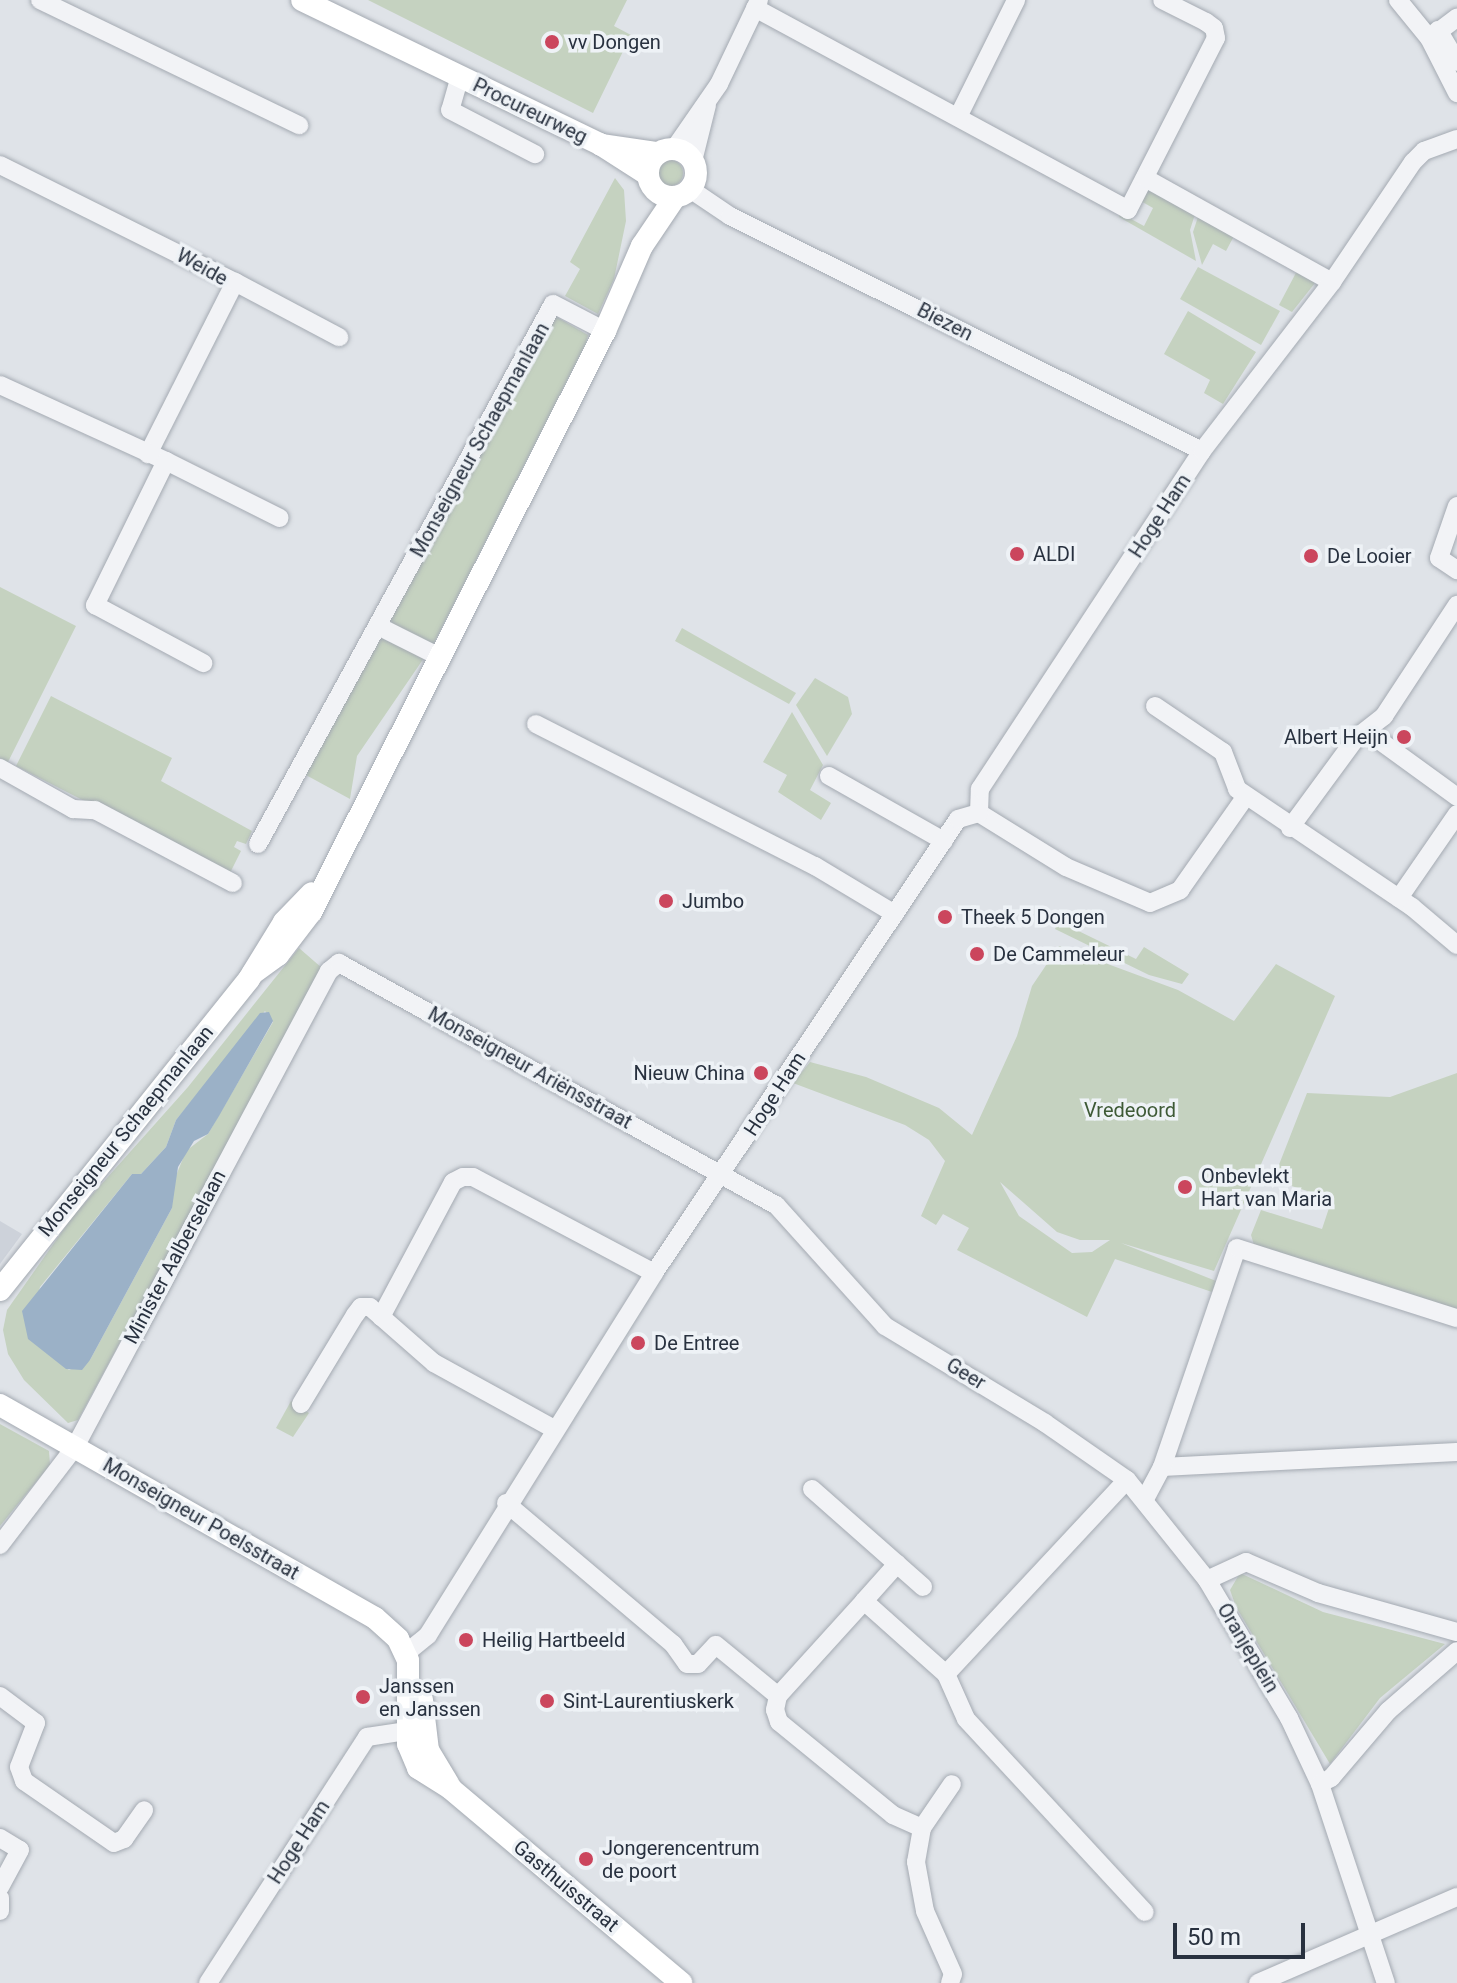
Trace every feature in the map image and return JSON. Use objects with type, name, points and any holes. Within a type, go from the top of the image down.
[{"type":"main road","name":"Procureurweg","points":[[302,0],[600,144],[649,179],[683,193]]},
{"type":"main road","name":"Procureurweg","points":[[600,144],[675,154]]},
{"type":"main road","name":"Monseigneur Schaepmanlaan","points":[[642,246],[649,179],[675,154]]},
{"type":"main road","points":[[675,154],[683,193]]},
{"type":"main road","name":"Monseigneur Schaepmanlaan","points":[[0,1290],[253,973],[297,932],[605,331],[642,246],[683,193]]},
{"type":"main road","name":"Monseigneur Poelsstraat","points":[[0,1386],[28,1418]]},
{"type":"main road","name":"Monseigneur Poelsstraat","points":[[0,1405],[28,1418],[375,1618],[412,1648]]},
{"type":"main road","points":[[412,1648],[415,1729]]},
{"type":"main road","name":"Gasthuisstraat","points":[[415,1729],[418,1768],[451,1789],[681,1983]]},
{"type":"street","points":[[40,0],[299,125]]},
{"type":"street","points":[[958,117],[1016,0]]},
{"type":"street","points":[[675,154],[707,104],[757,4],[1128,210],[1216,38],[1206,22],[1162,0]]},
{"type":"street","points":[[1398,0],[1457,62]]},
{"type":"street","points":[[1412,0],[1434,35],[1457,93]]},
{"type":"street","points":[[1434,35],[1457,18]]},
{"type":"street","name":"Procureurweg","points":[[460,76],[450,110],[535,154]]},
{"type":"street","name":"Hoge Ham","points":[[412,1648],[489,1542],[506,1503],[654,1273],[958,819],[979,813],[980,789],[1202,451],[1332,282],[1413,162],[1424,151],[1457,139]]},
{"type":"street","name":"Weide","points":[[0,165],[235,282],[148,454]]},
{"type":"street","points":[[1145,178],[1332,282]]},
{"type":"street","name":"Biezen","points":[[683,193],[1202,451]]},
{"type":"street","points":[[235,282],[339,337]]},
{"type":"street","name":"Monseigneur Schaepmanlaan","points":[[258,844],[553,304],[605,331]]},
{"type":"street","points":[[0,385],[166,461],[280,518]]},
{"type":"street","points":[[166,461],[95,605],[203,663]]},
{"type":"street","points":[[1457,506],[1439,558],[1457,570]]},
{"type":"street","points":[[1290,828],[1356,738],[1369,733],[1457,605]]},
{"type":"street","points":[[378,626],[440,657]]},
{"type":"street","points":[[1155,706],[1223,752],[1237,789],[1290,828],[1399,898],[1457,945]]},
{"type":"street","points":[[536,724],[815,866],[895,914]]},
{"type":"street","points":[[1369,733],[1457,797]]},
{"type":"street","points":[[0,768],[73,809],[95,810],[233,883]]},
{"type":"street","points":[[829,776],[944,841]]},
{"type":"street","points":[[979,813],[1066,867],[1135,899],[1165,900],[1180,890],[1246,796]]},
{"type":"street","points":[[1399,898],[1457,814]]},
{"type":"street","name":"Monseigneur Ariënsstraat","points":[[339,963],[720,1174]]},
{"type":"street","name":"Minister Aalberselaan","points":[[0,1545],[75,1447],[329,971],[339,963]]},
{"type":"street","name":"Geer","points":[[720,1174],[795,1221],[885,1326],[1045,1423],[1127,1480],[1207,1580]]},
{"type":"street","points":[[381,1317],[453,1182],[463,1177],[473,1177],[654,1273]]},
{"type":"street","points":[[1145,1499],[1162,1467],[1237,1248],[1457,1318]]},
{"type":"street","points":[[301,1404],[361,1307],[381,1317],[434,1363],[554,1429]]},
{"type":"street","points":[[1162,1467],[1457,1452]]},
{"type":"street","points":[[946,1674],[1127,1480]]},
{"type":"street","points":[[812,1489],[923,1587]]},
{"type":"street","points":[[506,1503],[673,1644],[687,1664],[698,1664],[716,1645],[778,1696]]},
{"type":"street","name":"Oranjeplein","points":[[1386,1983],[1373,1932],[1320,1784],[1268,1679],[1207,1580],[1246,1562],[1318,1593],[1457,1632]]},
{"type":"street","points":[[897,1564],[778,1696],[779,1722],[893,1815],[922,1828]]},
{"type":"street","points":[[864,1601],[946,1674],[966,1719],[1145,1912]]},
{"type":"street","points":[[1320,1784],[1331,1778],[1388,1711],[1457,1651]]},
{"type":"street","points":[[0,1696],[36,1723],[19,1767],[24,1781],[114,1843],[124,1839],[144,1810]]},
{"type":"street","name":"Hoge Ham","points":[[208,1983],[367,1737],[415,1729]]},
{"type":"street","points":[[950,1983],[949,1962],[917,1879],[922,1828],[952,1784]]},
{"type":"street","points":[[0,1838],[25,1854],[0,1887]]},
{"type":"street","points":[[1258,1983],[1457,1897]]},
{"type":"street","points":[[0,1898],[0,1911]]},
{"type":"shaded area","points":[[0,1221],[22,1234],[0,1264]]},
{"type":"green space","points":[[368,0],[627,0],[614,26],[631,35],[593,113]]},
{"type":"green space","points":[[670,160],[680,163],[683,173],[680,183],[670,186],[660,183],[657,173],[660,163]]},
{"type":"green space","points":[[615,178],[624,190],[626,221],[614,279],[598,314],[565,296],[580,269],[570,262]]},
{"type":"green space","points":[[1147,189],[1196,211],[1190,230],[1196,261],[1119,217],[1120,213],[1144,226],[1153,208],[1139,200]]},
{"type":"green space","points":[[1199,214],[1234,236],[1226,251],[1213,244],[1202,265],[1193,232]]},
{"type":"green space","points":[[1198,267],[1280,311],[1261,345],[1180,299]]},
{"type":"green space","points":[[1298,269],[1315,283],[1292,312],[1279,305]]},
{"type":"green space","points":[[1188,311],[1256,352],[1223,404],[1204,393],[1210,380],[1164,354]]},
{"type":"green space","points":[[555,316],[588,335],[586,343],[432,647],[394,626],[390,618]]},
{"type":"green space","points":[[0,587],[76,626],[8,762],[0,758]]},
{"type":"green space","points":[[682,628],[796,693],[789,704],[675,641]]},
{"type":"green space","points":[[381,638],[424,658],[357,756],[350,799],[304,774]]},
{"type":"green space","points":[[815,678],[848,697],[852,714],[827,756],[796,705]]},
{"type":"green space","points":[[51,696],[172,758],[161,781],[252,831],[246,844],[237,841],[234,847],[241,851],[229,875],[16,766]]},
{"type":"green space","points":[[792,712],[823,765],[810,790],[831,803],[821,820],[778,792],[787,775],[763,762]]},
{"type":"green space","points":[[1058,921],[1136,959],[1144,947],[1189,974],[1182,984],[1149,975],[1055,929]]},
{"type":"green space","name":"Vredeoord","points":[[1059,946],[1178,990],[1234,1021],[1276,964],[1335,996],[1214,1271],[1121,1243],[1216,1281],[1212,1292],[1115,1259],[1087,1317],[957,1250],[969,1228],[943,1214],[936,1225],[921,1216],[945,1161],[929,1140],[905,1125],[793,1083],[810,1062],[866,1077],[939,1108],[972,1135],[1017,1036],[1032,986]],"holes":[[[1000,1182],[1057,1232],[1080,1240],[1110,1240],[1092,1252],[1072,1253],[1019,1216]]]},
{"type":"green space","points":[[299,948],[322,968],[78,1420],[68,1423],[24,1380],[8,1354],[3,1330],[7,1310],[73,1216],[188,1087]],"holes":[[[265,1011],[273,1022],[208,1134],[186,1151],[171,1188],[172,1208],[90,1360],[69,1370],[28,1338],[40,1287],[132,1174],[141,1174],[166,1147],[176,1120]]]},
{"type":"green space","points":[[1457,1073],[1457,1310],[1254,1245],[1251,1235],[1261,1210],[1322,1229],[1332,1199],[1273,1180],[1307,1093],[1390,1097]]},
{"type":"green space","points":[[291,1401],[309,1413],[293,1437],[276,1428]]},
{"type":"green space","points":[[0,1424],[49,1451],[50,1465],[0,1526]]},
{"type":"green space","points":[[1240,1573],[1323,1612],[1445,1644],[1380,1698],[1330,1764],[1236,1607],[1230,1590]]},
{"type":"water","points":[[269,1012],[273,1021],[219,1116],[208,1134],[194,1141],[178,1167],[172,1208],[90,1360],[82,1370],[66,1369],[28,1339],[22,1311],[132,1174],[141,1174],[166,1147],[176,1120],[260,1013]]},
{"type":"place","name":"vv Dongen","points":[[552,42]]},
{"type":"place","name":"ALDI","points":[[1017,554]]},
{"type":"place","name":"De Looier","points":[[1311,556]]},
{"type":"place","name":"Albert Heijn","points":[[1404,737]]},
{"type":"place","name":"Jumbo","points":[[666,901]]},
{"type":"place","name":"Theek 5 Dongen","points":[[945,917]]},
{"type":"place","name":"De Cammeleur","points":[[977,954]]},
{"type":"place","name":"Nieuw China","points":[[761,1073]]},
{"type":"place","name":"Onbevlekt Hart van Maria","points":[[1185,1187]]},
{"type":"place","name":"De Entree","points":[[638,1343]]},
{"type":"place","name":"Heilig Hartbeeld","points":[[466,1640]]},
{"type":"place","name":"Janssen en Janssen","points":[[363,1697]]},
{"type":"place","name":"Sint-Laurentiuskerk","points":[[547,1701]]},
{"type":"place","name":"Jongerencentrum de poort","points":[[586,1859]]}]
